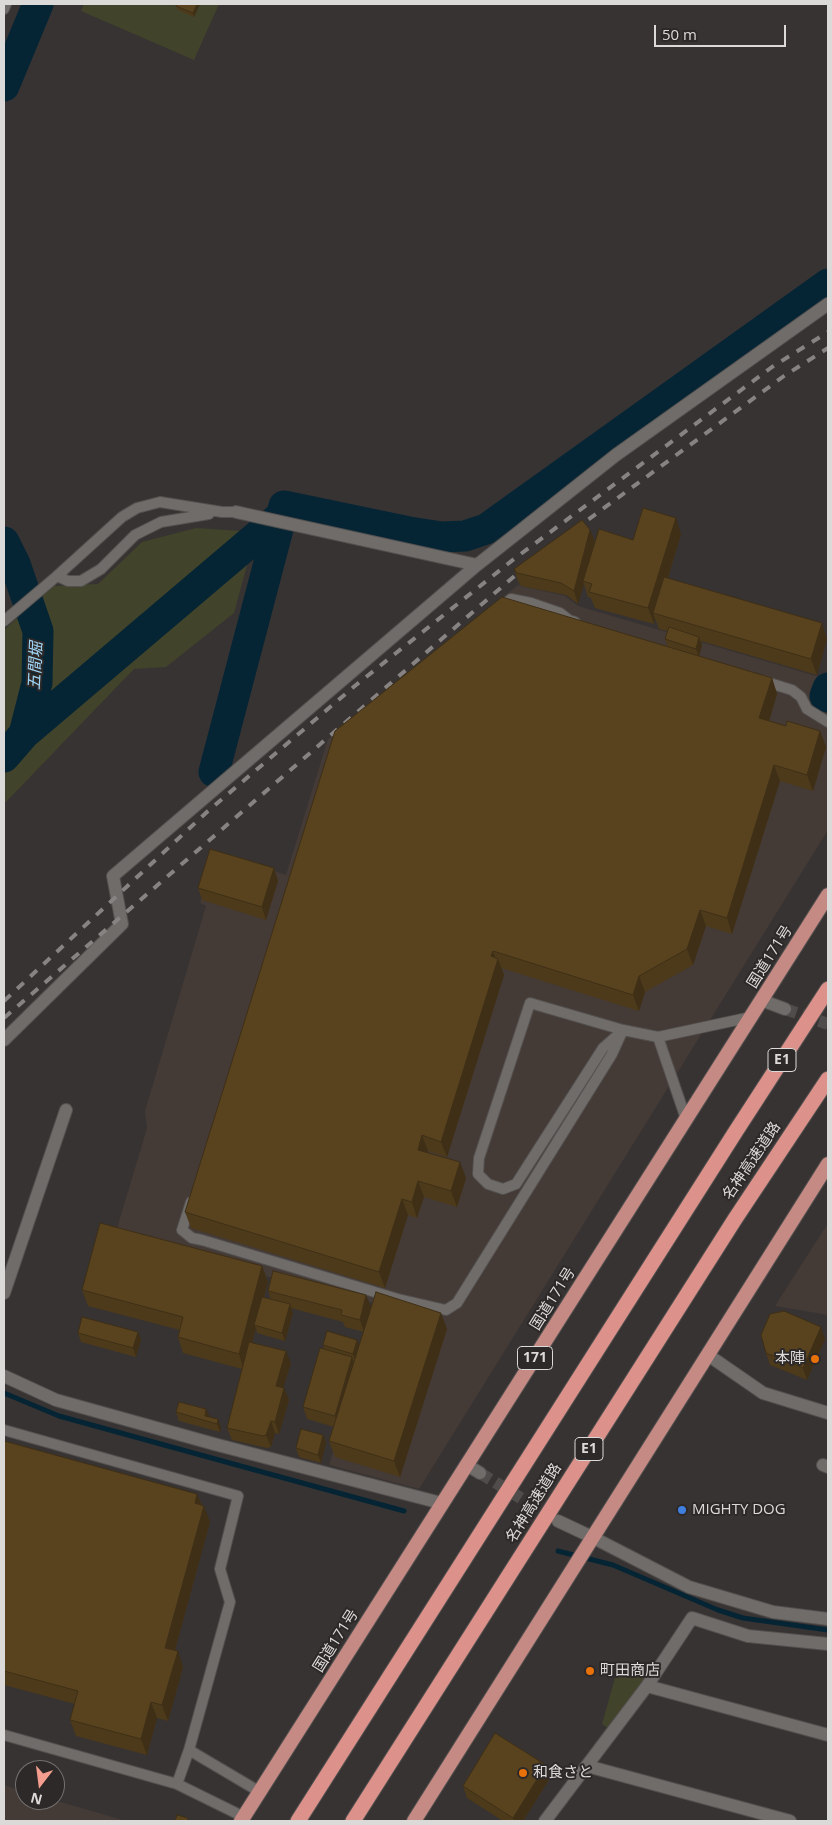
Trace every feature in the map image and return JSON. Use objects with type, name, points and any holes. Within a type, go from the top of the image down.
[{"type":"highway","name":"国道171号","points":[[245,1820],[260,1792],[441,1504],[828,895]]},
{"type":"highway","name":"名神高速道路","points":[[298,1821],[828,989]]},
{"type":"highway","name":"名神高速道路","points":[[736,1131],[828,993]]},
{"type":"highway","name":"名神高速道路","points":[[353,1821],[735,1218],[828,1079]]},
{"type":"highway","points":[[414,1821],[828,1164]]},
{"type":"street","points":[[4,1040],[122,924],[112,876],[477,565],[616,455],[828,304]]},
{"type":"street","points":[[236,512],[477,565]]},
{"type":"street","points":[[761,1000],[785,1009]]},
{"type":"street","points":[[4,1293],[66,1110]]},
{"type":"street","points":[[708,1356],[763,1393],[828,1413]]},
{"type":"street","points":[[4,1376],[56,1400],[441,1504]]},
{"type":"street","points":[[467,1465],[480,1473]]},
{"type":"street","points":[[558,1521],[592,1536],[690,1587],[773,1612],[828,1619]]},
{"type":"street","points":[[545,1821],[647,1686],[692,1618],[748,1636],[828,1644]]},
{"type":"street","points":[[647,1686],[828,1735]]},
{"type":"street","points":[[587,1766],[790,1821]]},
{"type":"lane","points":[[4,10],[6,4]]},
{"type":"lane","points":[[4,621],[122,517],[137,508],[160,502],[222,512],[236,512]]},
{"type":"lane","points":[[57,576],[68,581],[82,581],[101,569],[134,535],[161,522],[222,512]]},
{"type":"lane","points":[[488,618],[511,599],[560,612],[569,620],[588,626]]},
{"type":"lane","points":[[755,679],[792,690],[801,697],[807,709],[828,722]]},
{"type":"lane","points":[[623,1030],[603,1048],[516,1184],[503,1189],[488,1184],[478,1174],[479,1158],[530,1003],[623,1030],[658,1037],[751,1017]]},
{"type":"lane","points":[[193,1194],[182,1230],[192,1238],[398,1298],[446,1310],[457,1303],[612,1054],[623,1030]]},
{"type":"lane","points":[[658,1037],[686,1119]]},
{"type":"lane","points":[[4,1430],[238,1496],[220,1569],[230,1602],[189,1750],[177,1784]]},
{"type":"lane","points":[[4,1735],[177,1784],[245,1820]]},
{"type":"lane","points":[[189,1750],[260,1792]]},
{"type":"shaded area","points":[[518,585],[565,596],[578,606],[826,679],[818,703],[828,709],[828,830],[419,1489],[329,1465],[377,1304],[114,1238],[147,1128],[145,1111],[206,906],[200,903],[211,857],[217,851],[286,875],[328,739]]},
{"type":"shaded area","points":[[828,1223],[828,1315],[775,1306]]},
{"type":"shaded area","points":[[4,1785],[15,1789],[15,1810],[65,1810],[65,1803],[126,1821],[4,1821]]},
{"type":"green space","points":[[84,4],[219,4],[194,60],[81,11]]},
{"type":"green space","points":[[196,528],[256,532],[234,613],[166,667],[134,669],[4,804],[4,630],[53,586],[98,584],[142,542]]},
{"type":"green space","points":[[617,1671],[645,1678],[609,1729],[602,1724]]},
{"type":"building","points":[[177,4],[197,4],[193,13],[176,6]]},
{"type":"building","points":[[643,508],[676,518],[648,608],[589,592],[592,584],[583,581],[599,529],[633,540]]},
{"type":"building","points":[[582,520],[590,530],[574,591],[561,583],[517,573],[514,569]]},
{"type":"building","points":[[664,577],[822,623],[811,659],[653,613]]},
{"type":"building","points":[[502,597],[772,678],[759,718],[786,726],[787,721],[820,731],[807,775],[774,765],[727,918],[700,910],[687,949],[639,976],[633,995],[493,951],[491,956],[498,959],[441,1142],[422,1135],[418,1150],[460,1162],[451,1191],[418,1181],[412,1202],[402,1199],[379,1272],[185,1212],[335,731]]},
{"type":"building","points":[[669,627],[699,637],[696,649],[665,639]]},
{"type":"building","points":[[210,849],[274,868],[262,907],[198,888]]},
{"type":"building","points":[[100,1223],[262,1266],[239,1354],[178,1337],[183,1317],[82,1290]]},
{"type":"building","points":[[273,1271],[366,1295],[360,1320],[341,1315],[342,1310],[268,1291]]},
{"type":"building","points":[[376,1292],[441,1313],[394,1461],[329,1441]]},
{"type":"building","points":[[262,1297],[290,1304],[282,1333],[254,1325]]},
{"type":"building","points":[[784,1311],[821,1327],[803,1368],[766,1353],[761,1335],[770,1314]]},
{"type":"building","points":[[82,1317],[138,1332],[133,1348],[78,1333]]},
{"type":"building","points":[[327,1331],[357,1340],[353,1354],[323,1345]]},
{"type":"building","points":[[249,1342],[286,1351],[276,1386],[284,1388],[275,1422],[271,1421],[266,1435],[263,1436],[227,1428]]},
{"type":"building","points":[[320,1348],[352,1357],[335,1416],[303,1407]]},
{"type":"building","points":[[179,1402],[206,1409],[205,1416],[218,1419],[217,1424],[176,1412]]},
{"type":"building","points":[[301,1429],[323,1435],[318,1455],[296,1448]]},
{"type":"building","points":[[4,1441],[197,1494],[195,1503],[204,1506],[165,1648],[178,1651],[162,1705],[151,1702],[141,1739],[70,1720],[78,1691],[4,1671]]},
{"type":"building","points":[[495,1733],[546,1765],[513,1818],[463,1786]]},
{"type":"building","points":[[177,1815],[188,1818],[187,1821],[175,1821]]},
{"type":"waterway","points":[[4,86],[38,4]]},
{"type":"waterway","points":[[214,772],[284,506],[442,537],[465,536],[486,529],[828,284]]},
{"type":"waterway","points":[[24,734],[282,515]]},
{"type":"waterway","name":"五間堀","points":[[4,542],[15,564],[38,631],[37,683],[24,734],[4,757]]},
{"type":"waterway","points":[[828,688],[825,696],[828,697]]},
{"type":"waterway","points":[[4,1393],[59,1416],[404,1511]]},
{"type":"waterway","points":[[558,1551],[613,1565],[718,1610],[743,1618],[828,1630]]},
{"type":"tunnel","points":[[785,1009],[828,1024]]},
{"type":"tunnel","points":[[480,1473],[555,1519]]},
{"type":"railway","points":[[4,1001],[208,811],[356,685],[514,559],[772,367],[828,332]]},
{"type":"railway","points":[[574,530],[784,376],[828,348]]},
{"type":"railway","points":[[4,1018],[526,566]]},
{"type":"place","name":"本陣","points":[[815,1359]]},
{"type":"place","name":"MIGHTY DOG","points":[[682,1510]]},
{"type":"place","name":"町田商店","points":[[590,1671]]},
{"type":"place","name":"和食さと","points":[[523,1773]]}]
